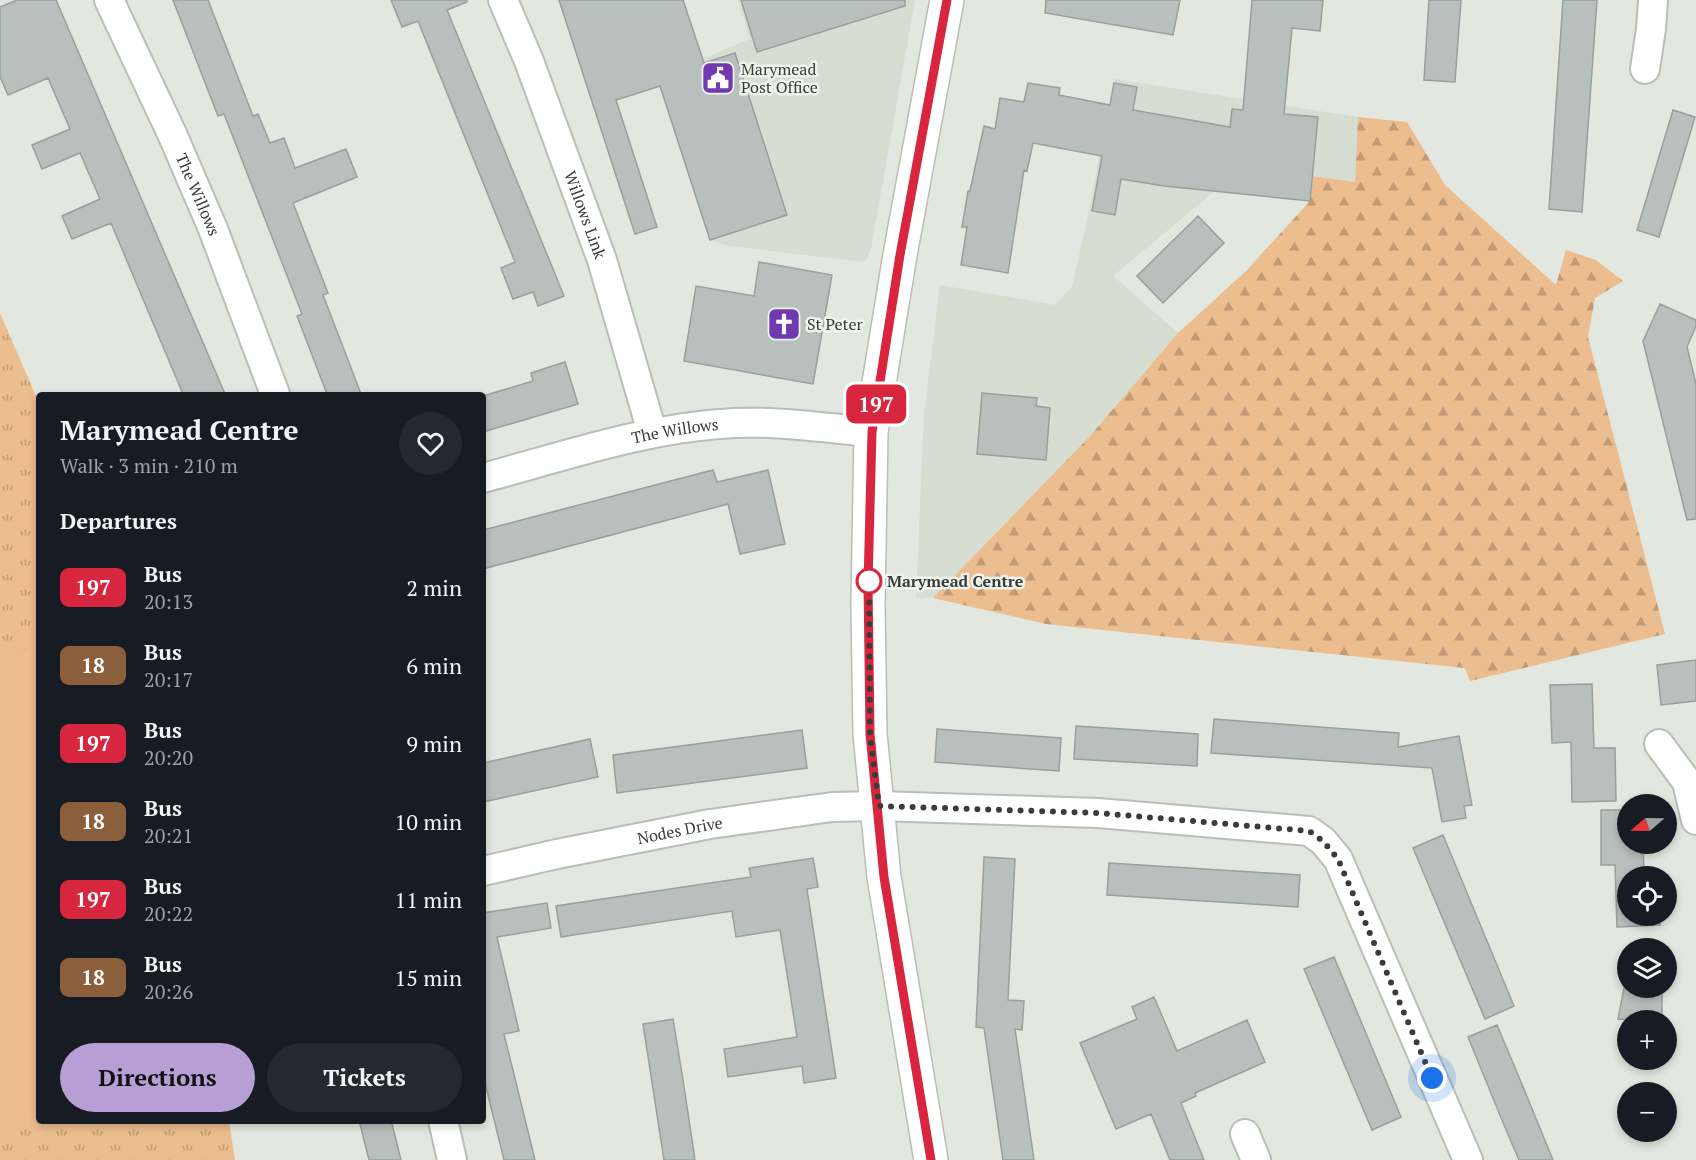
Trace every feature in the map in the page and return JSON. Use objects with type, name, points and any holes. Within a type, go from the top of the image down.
[{"type":"street","name":"The Willows","points":[[109,0],[173,136],[213,229],[275,392]]},
{"type":"street","name":"Willows Link","points":[[503,0],[529,61],[602,260],[652,432]]},
{"type":"street","points":[[931,1160],[884,877],[879,806],[870,734],[868,604],[872,432],[900,255],[947,0]]},
{"type":"street","points":[[1645,69],[1653,0]]},
{"type":"street","name":"The Willows","points":[[486,477],[652,432],[734,423],[801,425],[872,432]]},
{"type":"street","points":[[1659,744],[1691,780],[1696,820]]},
{"type":"street","name":"Nodes Drive","points":[[486,870],[710,824],[832,807],[879,806],[1098,813],[1309,831],[1323,841],[1338,859],[1468,1160]]},
{"type":"street","points":[[444,1124],[452,1160]]},
{"type":"shaded area","points":[[738,0],[915,0],[871,249],[865,262],[729,246],[710,240],[657,78],[750,39]]},
{"type":"shaded area","points":[[1114,79],[1358,117],[1355,182],[1310,201],[1215,191],[1113,276],[1178,333],[1091,435],[933,598],[916,598],[924,414],[940,285],[1055,305],[1072,287]]},
{"type":"green space","points":[[1358,117],[1407,122],[1445,185],[1556,285],[1566,250],[1596,260],[1623,281],[1595,298],[1588,337],[1665,634],[1470,681],[1465,668],[1046,624],[933,598],[1091,435],[1178,333],[1246,271],[1310,201],[1312,176],[1355,182]]},
{"type":"green space","points":[[0,313],[36,396],[36,1124],[229,1124],[235,1160],[0,1160]]},
{"type":"green space","points":[[36,649],[36,1120],[0,1128],[0,655]]},
{"type":"building","points":[[17,0],[56,0],[224,392],[182,392],[111,223],[72,239],[62,216],[100,199],[80,153],[42,169],[32,145],[70,129],[48,78],[8,95],[0,77],[0,7]]},
{"type":"building","points":[[173,0],[208,0],[253,116],[258,114],[270,143],[284,138],[295,168],[346,149],[357,177],[293,203],[328,293],[323,295],[360,392],[326,392],[297,316],[302,314],[224,114],[218,116]]},
{"type":"building","points":[[391,0],[467,0],[447,10],[564,296],[538,306],[533,292],[513,299],[501,268],[515,262],[418,21],[402,27]]},
{"type":"building","points":[[559,0],[683,0],[704,63],[735,53],[787,215],[710,240],[660,86],[616,100],[657,227],[635,234]]},
{"type":"building","points":[[741,0],[905,0],[905,6],[757,52]]},
{"type":"building","points":[[1046,0],[1180,0],[1173,35],[1045,13]]},
{"type":"building","points":[[1252,0],[1323,0],[1320,31],[1292,28],[1284,114],[1318,117],[1310,201],[1164,186],[1121,179],[1115,215],[1092,211],[1102,156],[1033,143],[1027,171],[1024,170],[1008,273],[961,265],[967,227],[962,227],[968,191],[970,191],[984,126],[995,129],[1000,98],[1024,102],[1028,83],[1060,88],[1059,95],[1110,105],[1114,83],[1137,87],[1133,110],[1230,127],[1232,109],[1243,110]]},
{"type":"building","points":[[1429,0],[1461,0],[1455,82],[1424,80]]},
{"type":"building","points":[[1563,0],[1597,0],[1582,212],[1549,209]]},
{"type":"building","points":[[1673,110],[1695,117],[1659,237],[1637,230]]},
{"type":"building","points":[[1198,216],[1224,243],[1163,303],[1137,276]]},
{"type":"building","name":"St Peter","points":[[759,262],[832,275],[813,384],[684,361],[696,286],[754,296]]},
{"type":"building","points":[[1660,304],[1696,320],[1696,326],[1687,347],[1696,384],[1696,519],[1687,520],[1643,341]]},
{"type":"building","points":[[565,362],[578,404],[486,431],[486,395],[533,381],[531,373]]},
{"type":"building","points":[[982,393],[1037,398],[1036,406],[1050,408],[1046,460],[977,454]]},
{"type":"building","points":[[713,470],[717,482],[768,470],[785,544],[740,554],[728,504],[486,568],[486,529]]},
{"type":"building","points":[[1696,660],[1696,701],[1661,705],[1657,665]]},
{"type":"building","points":[[1592,684],[1594,748],[1615,748],[1616,801],[1572,802],[1571,742],[1552,743],[1550,685]]},
{"type":"building","points":[[1214,719],[1399,733],[1398,747],[1459,736],[1472,805],[1464,806],[1466,818],[1442,822],[1432,768],[1211,753]]},
{"type":"building","points":[[1076,726],[1198,734],[1197,766],[1074,759]]},
{"type":"building","points":[[937,729],[1061,738],[1059,771],[935,762]]},
{"type":"building","points":[[802,730],[807,768],[617,793],[613,755]]},
{"type":"building","points":[[590,739],[598,777],[486,801],[486,762]]},
{"type":"building","points":[[1601,810],[1617,810],[1617,854],[1643,854],[1644,866],[1617,866],[1617,926],[1638,926],[1617,927],[1615,865],[1601,865]]},
{"type":"building","points":[[1443,835],[1514,1006],[1485,1019],[1413,848]]},
{"type":"building","points":[[984,857],[1015,859],[1008,1000],[1024,1001],[1022,1030],[1015,1029],[1034,1160],[1003,1160],[984,1028],[976,1027]]},
{"type":"building","points":[[813,858],[818,887],[807,889],[836,1078],[804,1083],[802,1066],[728,1077],[724,1049],[797,1037],[780,930],[736,937],[732,911],[561,937],[556,906],[751,877],[749,868]]},
{"type":"building","points":[[1109,863],[1300,875],[1298,907],[1107,895]]},
{"type":"building","points":[[547,903],[551,928],[497,937],[519,1031],[504,1034],[535,1160],[504,1160],[486,1087],[486,913]]},
{"type":"building","points":[[1334,957],[1401,1117],[1372,1130],[1304,969]]},
{"type":"building","points":[[1154,997],[1177,1051],[1247,1020],[1265,1062],[1195,1093],[1196,1096],[1181,1103],[1204,1160],[1170,1160],[1151,1114],[1116,1129],[1080,1043],[1137,1019],[1132,1007]]},
{"type":"building","points":[[1622,998],[1662,998],[1662,1010],[1620,1010]]},
{"type":"building","points":[[673,1019],[695,1160],[664,1160],[643,1024]]},
{"type":"building","points":[[1497,1025],[1553,1160],[1519,1160],[1504,1125],[1468,1037]]},
{"type":"building","points":[[360,1124],[392,1124],[401,1160],[369,1160]]},
{"type":"bus line","name":"197","points":[[931,1160],[884,877],[879,806],[870,734],[868,583],[872,432],[900,255],[947,0]]},
{"type":"place","name":"Marymead Post Office","points":[[718,78]]},
{"type":"place","name":"St Peter","points":[[784,324]]},
{"type":"place","name":"Marymead Centre","points":[[869,581]]},
{"type":"route","points":[[869,581],[870,734],[879,806],[1098,813],[1309,831],[1323,841],[1338,859],[1432,1078]]}]
